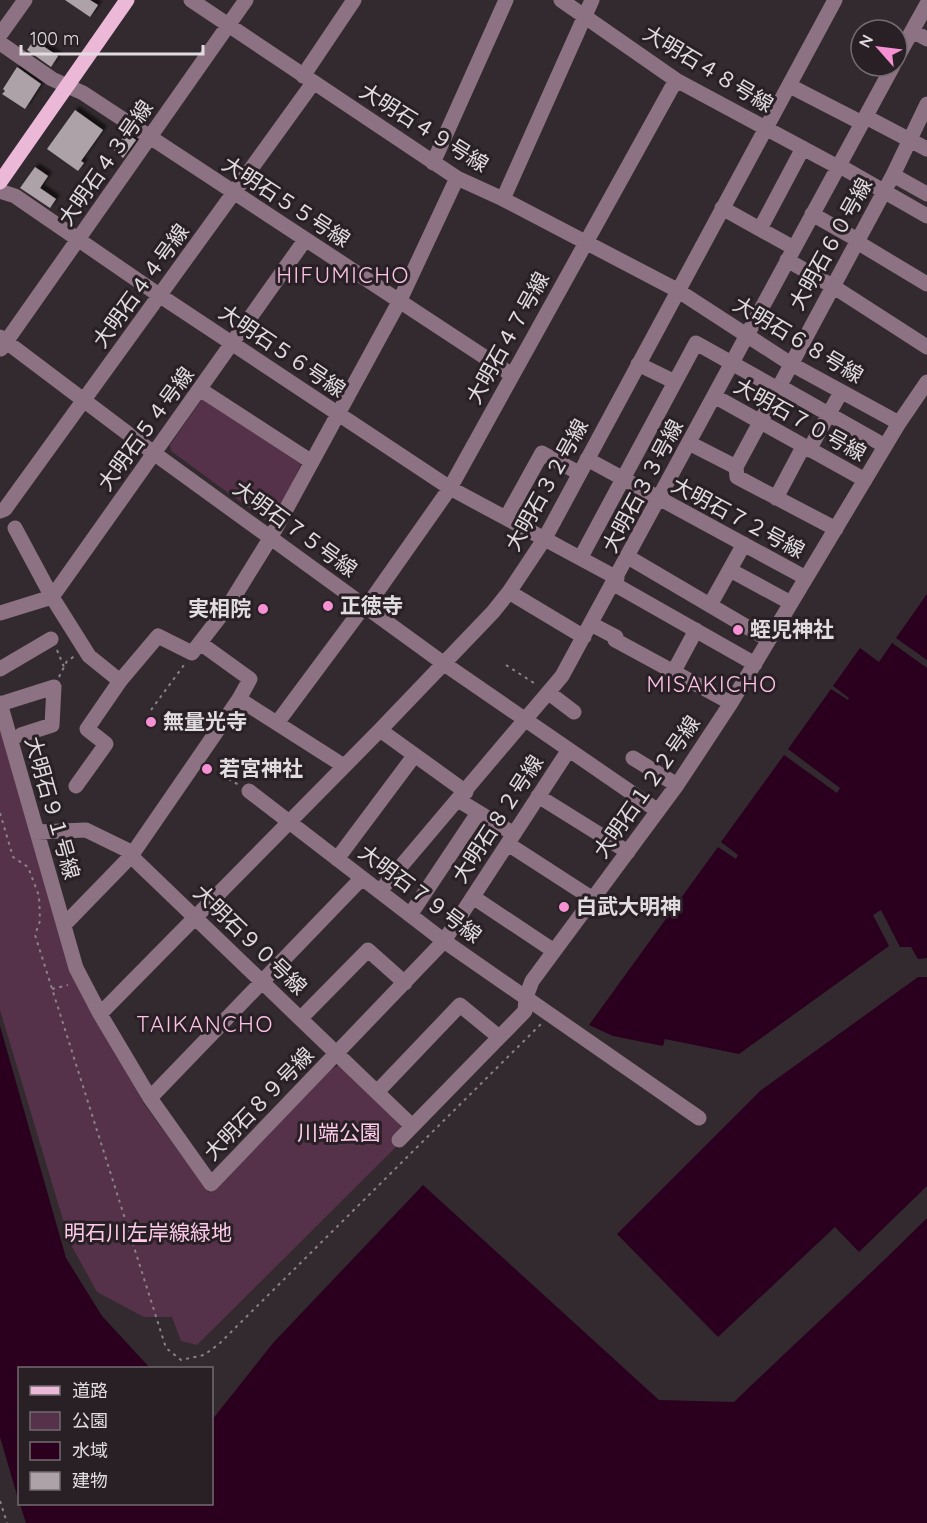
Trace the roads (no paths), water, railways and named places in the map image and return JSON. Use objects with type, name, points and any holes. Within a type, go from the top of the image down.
[{"type":"main road","points":[[0,182],[127,0]]},
{"type":"street","points":[[0,35],[25,0]]},
{"type":"street","name":"大明石４９号線","points":[[191,0],[457,178],[503,199],[677,290]]},
{"type":"street","name":"大明石４３号線","points":[[2,343],[246,0]]},
{"type":"street","name":"大明石４４号線","points":[[2,507],[84,400],[234,193],[308,80],[354,0]]},
{"type":"street","points":[[433,163],[506,0]]},
{"type":"street","name":"大明石４８号線","points":[[561,0],[676,80],[845,169],[927,216]]},
{"type":"street","points":[[503,199],[592,0]]},
{"type":"street","name":"大明石３２号線","points":[[100,1014],[380,730],[494,612],[509,592],[545,538],[835,0]]},
{"type":"street","points":[[909,36],[927,4]]},
{"type":"street","points":[[912,31],[927,39]]},
{"type":"street","name":"大明石５５号線","points":[[0,43],[52,79],[83,93],[512,375]]},
{"type":"street","name":"大明石３３号線","points":[[380,891],[562,676],[616,581],[887,78]]},
{"type":"street","name":"大明石４７号線","points":[[277,723],[364,606],[372,599],[450,488],[676,80]]},
{"type":"street","points":[[790,86],[927,149]]},
{"type":"street","name":"大明石６０号線","points":[[735,467],[834,287],[893,175],[927,104]]},
{"type":"street","points":[[760,229],[803,148]]},
{"type":"street","points":[[893,175],[927,194]]},
{"type":"street","points":[[196,648],[229,605],[271,537],[399,302],[457,178]]},
{"type":"street","name":"大明石５６号線","points":[[0,191],[15,196],[159,295],[450,488],[581,557],[616,581],[755,664]]},
{"type":"street","points":[[722,208],[760,229],[834,287],[927,346]]},
{"type":"street","points":[[812,214],[856,238],[857,242],[927,284]]},
{"type":"street","name":"大明石５４号線","points":[[52,597],[201,390],[305,240]]},
{"type":"street","name":"大明石６８号線","points":[[677,290],[791,364],[899,423]]},
{"type":"street","name":"大明石７５号線","points":[[2,343],[84,400],[443,663],[658,811]]},
{"type":"street","points":[[581,557],[696,343],[885,446]]},
{"type":"street","points":[[638,364],[675,382]]},
{"type":"street","name":"大明石１２２号線","points":[[399,1140],[525,1011],[526,997],[532,981],[677,785],[731,703],[899,423],[927,382]]},
{"type":"street","points":[[201,390],[312,462]]},
{"type":"street","points":[[776,498],[842,392]]},
{"type":"street","name":"大明石７０号線","points":[[714,396],[865,480]]},
{"type":"street","points":[[689,443],[735,467],[737,477],[836,529]]},
{"type":"street","points":[[506,518],[542,453],[579,473]]},
{"type":"street","name":"大明石７２号線","points":[[587,459],[806,578]]},
{"type":"street","points":[[15,528],[52,597],[89,656],[120,681]]},
{"type":"street","points":[[710,605],[744,544]]},
{"type":"street","points":[[628,557],[770,640]]},
{"type":"street","points":[[730,570],[791,603]]},
{"type":"street","points":[[509,592],[587,630],[616,637],[615,640],[731,703]]},
{"type":"street","points":[[0,613],[52,597]]},
{"type":"street","points":[[674,671],[696,630]]},
{"type":"street","points":[[64,925],[131,856],[239,699],[250,679],[196,648],[158,636],[120,681],[87,729],[106,744],[76,786]]},
{"type":"street","points":[[0,669],[54,643]]},
{"type":"street","points":[[0,704],[54,687],[52,725],[21,735]]},
{"type":"street","points":[[549,693],[574,712]]},
{"type":"street","points":[[239,699],[344,766]]},
{"type":"street","name":"大明石９１号線","points":[[0,704],[64,925]]},
{"type":"street","points":[[380,730],[462,796],[478,813],[593,899]]},
{"type":"street","name":"大明石８２号線","points":[[444,941],[568,751]]},
{"type":"street","points":[[338,859],[414,756]]},
{"type":"street","points":[[633,758],[677,785]]},
{"type":"street","name":"大明石７９号線","points":[[249,791],[444,941],[699,1118]]},
{"type":"street","points":[[538,796],[628,852]]},
{"type":"street","points":[[410,915],[478,813]]},
{"type":"street","name":"大明石９０号線","points":[[37,832],[86,830],[127,850],[412,1126]]},
{"type":"street","points":[[150,1098],[362,878]]},
{"type":"street","points":[[473,897],[554,951]]},
{"type":"street","name":"大明石８９号線","points":[[64,925],[76,968],[100,1014],[150,1098],[211,1184],[444,941]]},
{"type":"street","points":[[301,1018],[368,950],[405,983]]},
{"type":"street","points":[[377,1092],[460,1005],[499,1037]]},
{"type":"water","points":[[927,594],[927,660],[896,638]]},
{"type":"water","points":[[892,643],[927,668],[927,958],[918,959],[911,947],[900,947],[881,910],[873,915],[889,946],[739,1054],[665,1039],[663,1046],[613,1036],[589,1025],[718,847],[736,859],[738,855],[721,842],[784,755],[837,793],[840,788],[788,749],[831,689],[848,700],[849,698],[833,686],[860,648],[879,662]]},
{"type":"water","points":[[918,977],[927,977],[927,1186],[859,1252],[835,1227],[718,1337],[617,1234],[760,1091]]},
{"type":"water","points":[[0,1026],[66,1258],[102,1316],[149,1367],[18,1367],[18,1499],[0,1437]]},
{"type":"water","points":[[423,1185],[659,1400],[734,1402],[927,1218],[927,1523],[26,1523],[20,1505],[213,1505],[213,1419],[273,1343]]},
{"type":"place","name":"正徳寺","points":[[328,606]]},
{"type":"place","name":"実相院","points":[[263,609]]},
{"type":"place","name":"蛭児神社","points":[[738,630]]},
{"type":"place","name":"無量光寺","points":[[151,722]]},
{"type":"place","name":"若宮神社","points":[[207,769]]},
{"type":"place","name":"白武大明神","points":[[564,907]]},
{"type":"district","name":"HIFUMICHO","points":[[343,275]]},
{"type":"district","name":"MISAKICHO","points":[[712,684]]},
{"type":"district","name":"TAIKANCHO","points":[[205,1024]]},
{"type":"park label","name":"川端公園","points":[[339,1133]]},
{"type":"park label","name":"明石川左岸線緑地","points":[[148,1233]]}]
